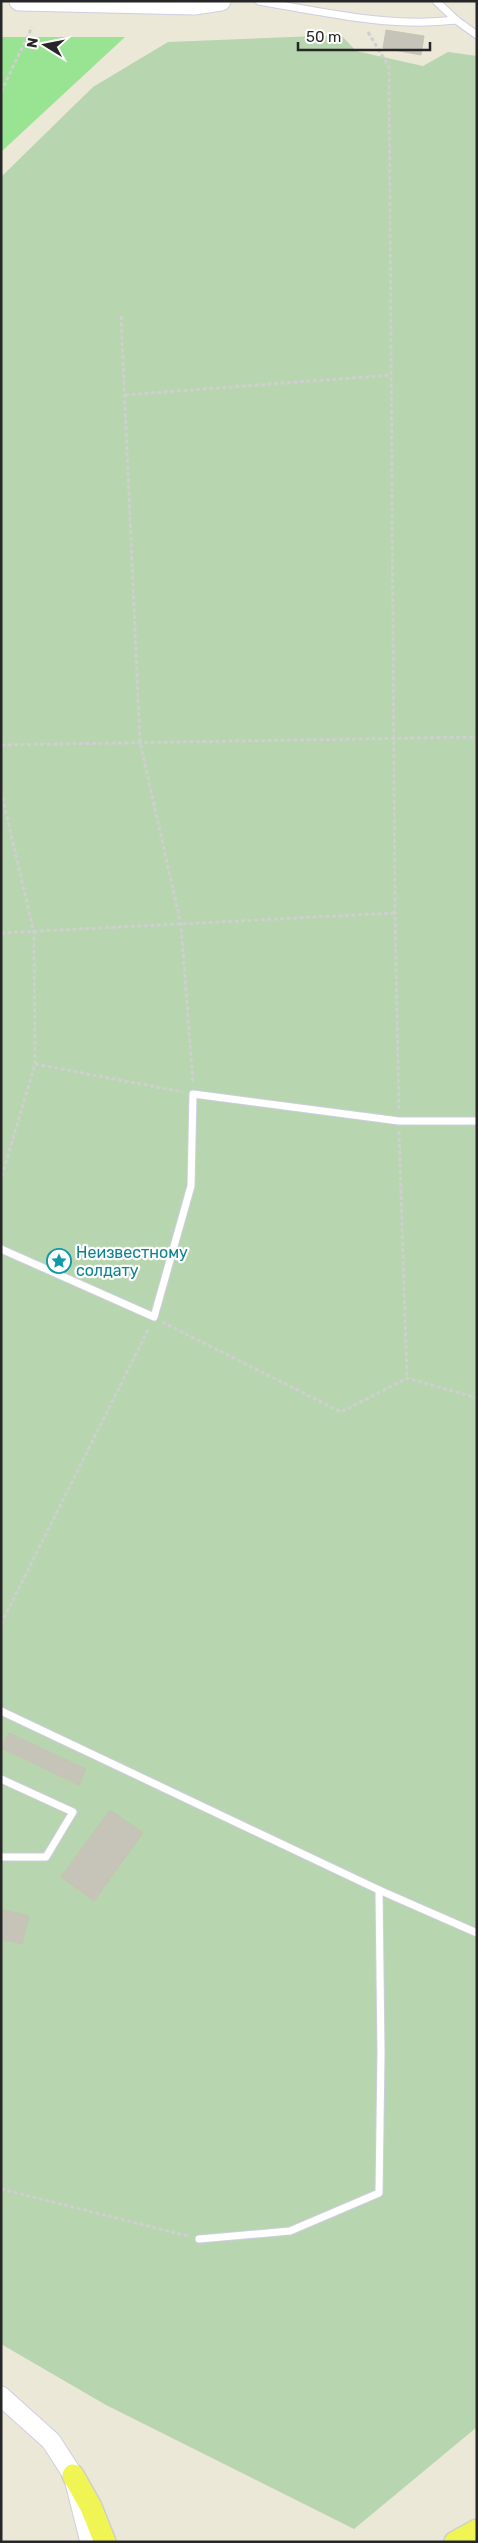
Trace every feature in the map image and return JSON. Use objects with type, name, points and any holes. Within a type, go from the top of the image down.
[{"type":"main road","points":[[72,2475],[91,2507],[105,2542]]},
{"type":"main road","points":[[455,2542],[477,2530]]},
{"type":"main road","points":[[468,2542],[477,2535]]},
{"type":"street","points":[[19,1],[194,5],[221,1]]},
{"type":"street","points":[[1,2396],[51,2441],[72,2475],[90,2542]]},
{"type":"lane","points":[[259,1],[337,15],[427,23],[456,20]]},
{"type":"lane","points":[[436,1],[456,20],[477,35]]},
{"type":"lane","points":[[1,1249],[154,1318],[191,1186],[193,1094],[399,1121],[477,1121]]},
{"type":"lane","points":[[1,1712],[379,1890],[477,1933]]},
{"type":"lane","points":[[1,1778],[73,1812],[46,1857],[2,1859]]},
{"type":"lane","points":[[199,2239],[290,2231],[379,2192],[381,2053],[379,1890]]},
{"type":"path","points":[[1,92],[32,27]]},
{"type":"path","points":[[368,32],[389,67],[395,913],[407,1378]]},
{"type":"path","points":[[34,1064],[193,1094],[181,925],[140,742],[121,316]]},
{"type":"path","points":[[125,395],[391,375]]},
{"type":"path","points":[[1,744],[477,737]]},
{"type":"path","points":[[1,791],[34,933],[34,1064],[1,1178]]},
{"type":"path","points":[[1,933],[34,933],[395,913]]},
{"type":"path","points":[[1,1624],[154,1318],[342,1412],[407,1378],[477,1398]]},
{"type":"path","points":[[1,2189],[199,2239]]},
{"type":"green space","points":[[341,35],[356,51],[423,66],[448,52],[477,56],[477,2427],[354,2529],[106,2405],[1,2344],[1,177],[93,87],[168,42]]},
{"type":"green space","points":[[1,37],[125,37],[1,152]]},
{"type":"building","points":[[386,30],[424,36],[421,55],[383,48]]},
{"type":"building","points":[[9,1733],[86,1769],[79,1785],[1,1748]]},
{"type":"building","points":[[110,1810],[143,1833],[94,1901],[61,1877]]},
{"type":"building","points":[[1,1909],[29,1916],[22,1944],[1,1939]]},
{"type":"place","name":"Неизвестному солдату","points":[[59,1261]]}]
